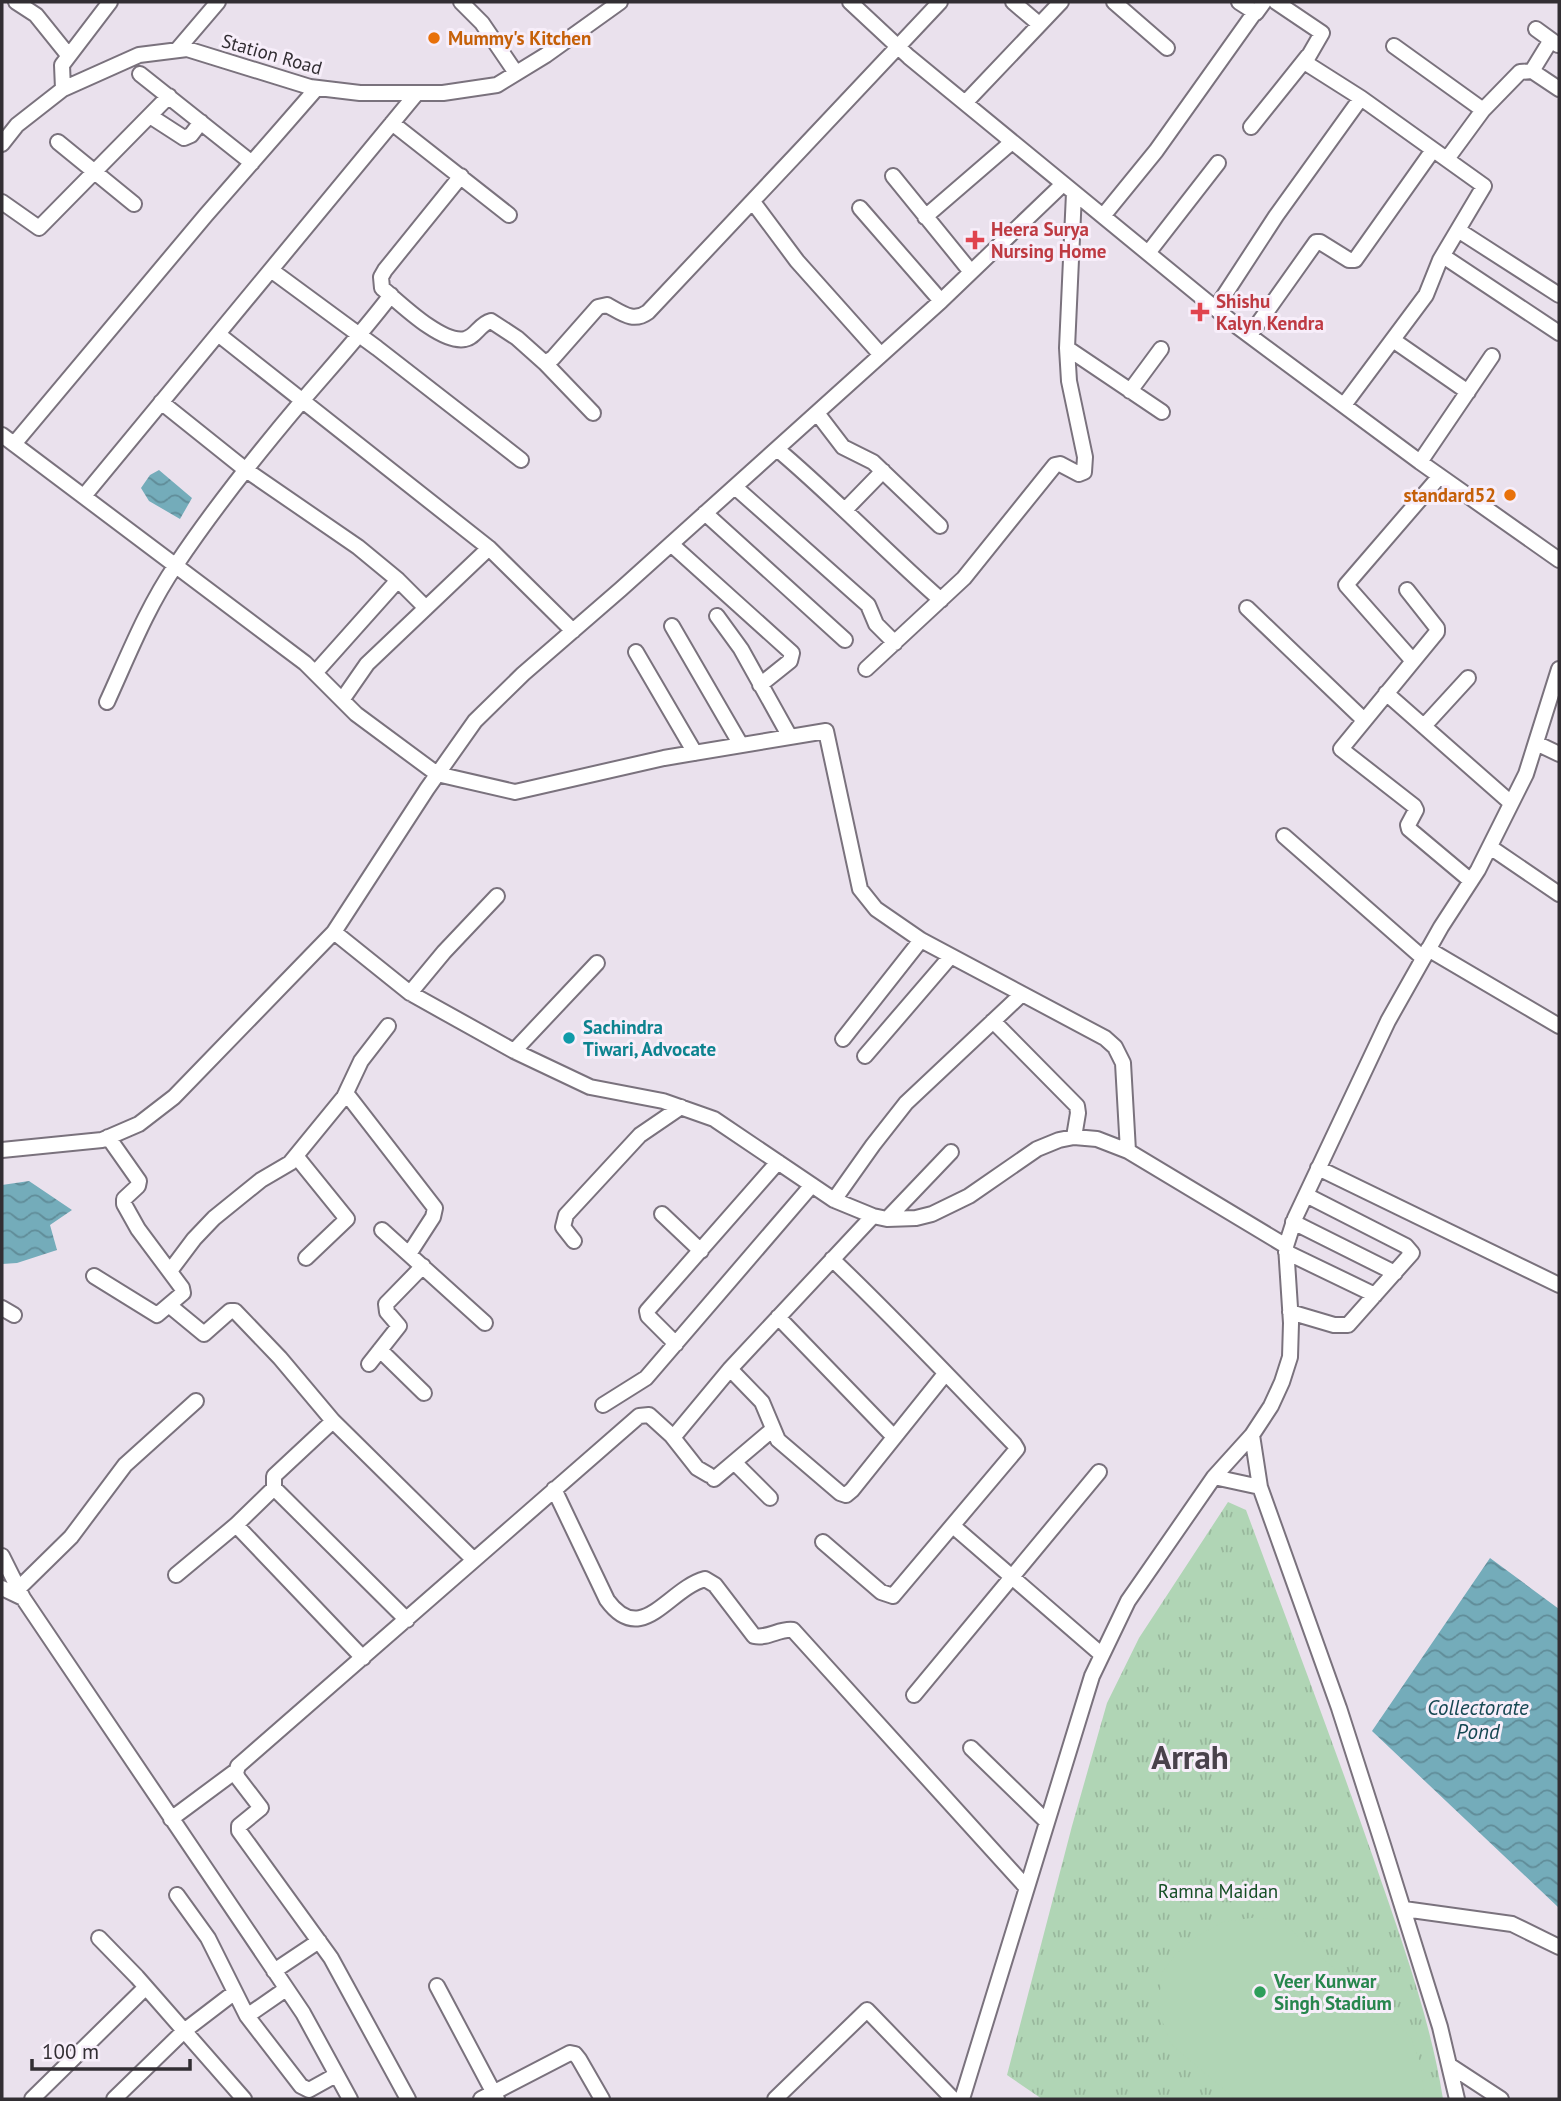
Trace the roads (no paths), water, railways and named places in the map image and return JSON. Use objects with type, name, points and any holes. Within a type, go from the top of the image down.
[{"type":"street","points":[[16,2],[36,15],[69,56]]},
{"type":"street","points":[[63,89],[62,65],[110,2]]},
{"type":"street","points":[[177,50],[218,2]]},
{"type":"street","points":[[461,2],[482,23],[516,74]]},
{"type":"street","name":"Station Road","points":[[2,144],[17,125],[63,89],[139,55],[187,49],[317,88],[360,93],[443,93],[497,85],[546,55],[620,2]]},
{"type":"street","points":[[850,2],[965,103],[1250,335],[1420,462],[1559,560]]},
{"type":"street","points":[[545,363],[598,307],[607,305],[631,318],[648,312],[940,2]]},
{"type":"street","points":[[1013,2],[1039,24]]},
{"type":"street","points":[[965,103],[1061,2]]},
{"type":"street","points":[[1114,2],[1167,48]]},
{"type":"street","points":[[1103,216],[1156,151],[1260,7],[1239,2]]},
{"type":"street","points":[[1251,127],[1308,56],[1322,33],[1276,2]]},
{"type":"street","points":[[1532,71],[1555,43],[1536,29]]},
{"type":"street","points":[[1394,46],[1483,110]]},
{"type":"street","points":[[1308,56],[1307,61],[1312,67],[1361,98],[1484,187],[1443,256],[1426,295],[1344,405]]},
{"type":"street","points":[[1447,159],[1483,110],[1524,70],[1532,71],[1559,89]]},
{"type":"street","points":[[140,74],[252,163]]},
{"type":"street","points":[[14,444],[317,88]]},
{"type":"street","points":[[84,496],[417,93]]},
{"type":"street","points":[[2,202],[39,228],[169,96]]},
{"type":"street","points":[[1216,308],[1276,216],[1361,98]]},
{"type":"street","points":[[150,116],[184,138],[191,135],[201,122]]},
{"type":"street","points":[[392,123],[509,215]]},
{"type":"street","points":[[58,142],[134,204]]},
{"type":"street","points":[[925,217],[1012,142]]},
{"type":"street","points":[[1250,335],[1316,242],[1349,260],[1355,260],[1433,149]]},
{"type":"street","points":[[1148,253],[1218,163]]},
{"type":"street","points":[[461,176],[381,277],[382,288],[434,330],[451,338],[467,339],[486,322],[496,323],[545,363],[593,413]]},
{"type":"street","points":[[893,176],[971,272]]},
{"type":"street","points":[[2,1150],[102,1140],[139,1124],[174,1097],[334,932],[437,774],[475,721],[523,674],[735,487],[971,272],[1069,189]]},
{"type":"street","points":[[866,669],[941,600],[982,557],[1055,465],[1079,474],[1084,472],[1085,457],[1069,381],[1067,348],[1069,189]]},
{"type":"street","points":[[753,202],[797,261],[881,355]]},
{"type":"street","points":[[860,208],[941,300]]},
{"type":"street","points":[[1458,230],[1559,295]]},
{"type":"street","points":[[1443,256],[1559,333]]},
{"type":"street","points":[[271,270],[520,460]]},
{"type":"street","points":[[107,702],[147,612],[175,566],[246,470],[360,336],[391,295]]},
{"type":"street","points":[[218,334],[489,548],[573,631]]},
{"type":"street","points":[[1393,340],[1468,392]]},
{"type":"street","points":[[1067,348],[1162,412]]},
{"type":"street","points":[[1130,391],[1161,349]]},
{"type":"street","points":[[1420,462],[1492,356]]},
{"type":"street","points":[[161,402],[246,470],[358,547],[398,580],[426,608]]},
{"type":"street","points":[[817,413],[843,447],[869,459],[940,526]]},
{"type":"street","points":[[2,435],[315,673],[356,714],[437,774],[515,792],[695,753],[826,730],[860,889],[876,909],[921,940],[1105,1038],[1115,1047],[1122,1063],[1128,1151]]},
{"type":"street","points":[[777,449],[941,600]]},
{"type":"street","points":[[845,510],[883,471]]},
{"type":"street","points":[[1413,661],[1346,585],[1440,476]]},
{"type":"street","points":[[735,487],[868,605],[876,624],[895,643]]},
{"type":"street","points":[[705,513],[845,640]]},
{"type":"street","points":[[671,544],[792,653],[790,661],[760,685]]},
{"type":"street","points":[[342,700],[367,664],[489,548]]},
{"type":"street","points":[[315,673],[398,580]]},
{"type":"street","points":[[1407,590],[1437,630],[1342,746],[1342,750],[1415,806],[1416,810],[1408,826],[1410,831],[1471,881]]},
{"type":"street","points":[[1247,608],[1364,720]]},
{"type":"street","points":[[717,616],[741,649],[790,737]]},
{"type":"street","points":[[672,626],[741,745]]},
{"type":"street","points":[[636,652],[695,753]]},
{"type":"street","points":[[962,2099],[1092,1676],[1128,1601],[1214,1477],[1252,1435],[1271,1406],[1290,1357],[1286,1249],[1293,1222],[1388,1021],[1490,847],[1526,774],[1556,693],[1559,669]]},
{"type":"street","points":[[1424,726],[1468,678]]},
{"type":"street","points":[[1386,693],[1511,803]]},
{"type":"street","points":[[1536,743],[1559,754]]},
{"type":"street","points":[[1284,836],[1425,954],[1559,1026]]},
{"type":"street","points":[[1490,847],[1559,894]]},
{"type":"street","points":[[410,993],[497,896]]},
{"type":"street","points":[[334,932],[410,993],[514,1051],[590,1087],[663,1101],[714,1119],[834,1200],[880,1217],[932,1214],[969,1196],[1037,1149],[1074,1137],[1097,1139],[1128,1151],[1286,1249],[1375,1295]]},
{"type":"street","points":[[843,1038],[921,940]]},
{"type":"street","points":[[865,1056],[951,956]]},
{"type":"street","points":[[514,1051],[597,963]]},
{"type":"street","points":[[834,1200],[906,1103],[1022,994]]},
{"type":"street","points":[[993,1021],[1077,1105],[1074,1137]]},
{"type":"street","points":[[170,1271],[214,1218],[261,1180],[288,1165],[346,1093],[361,1061],[388,1026]]},
{"type":"street","points":[[346,1093],[435,1208],[433,1217],[409,1254]]},
{"type":"street","points":[[575,1241],[564,1227],[566,1215],[640,1135],[681,1107]]},
{"type":"street","points":[[94,1276],[155,1314],[160,1314],[183,1293],[138,1229],[124,1204],[124,1199],[138,1186],[139,1181],[108,1137]]},
{"type":"street","points":[[671,1435],[681,1429],[730,1369],[832,1259],[951,1152]]},
{"type":"street","points":[[296,1156],[347,1219],[306,1258]]},
{"type":"street","points":[[676,1344],[648,1316],[647,1311],[778,1162]]},
{"type":"street","points":[[1318,1168],[1559,1285]]},
{"type":"street","points":[[603,1405],[639,1384],[811,1185]]},
{"type":"street","points":[[1290,1312],[1344,1326],[1353,1321],[1411,1256],[1410,1249],[1306,1195]]},
{"type":"street","points":[[662,1214],[701,1251]]},
{"type":"street","points":[[1293,1222],[1395,1273]]},
{"type":"street","points":[[382,1230],[485,1323]]},
{"type":"street","points":[[823,1542],[890,1597],[1017,1449],[890,1314],[832,1259]]},
{"type":"street","points":[[369,1364],[399,1326],[387,1312],[386,1304],[423,1266]]},
{"type":"street","points":[[170,1306],[204,1334],[230,1311],[235,1311],[334,1421],[474,1560]]},
{"type":"street","points":[[778,1317],[894,1437]]},
{"type":"street","points":[[380,1350],[424,1393]]},
{"type":"street","points":[[730,1369],[762,1402],[772,1430],[781,1444],[840,1493],[846,1494],[945,1374]]},
{"type":"street","points":[[20,1593],[71,1538],[125,1465],[196,1401]]},
{"type":"street","points":[[171,1819],[237,1770],[242,1762],[643,1414],[649,1415],[671,1435],[697,1468],[711,1477],[734,1462],[772,1430]]},
{"type":"street","points":[[334,1421],[274,1476],[274,1488],[407,1620]]},
{"type":"street","points":[[1252,1435],[1261,1487],[1339,1708],[1404,1909],[1440,2027],[1457,2099]]},
{"type":"street","points":[[734,1462],[769,1498]]},
{"type":"street","points":[[914,1695],[1099,1472]]},
{"type":"street","points":[[1214,1477],[1261,1487]]},
{"type":"street","points":[[176,1575],[236,1525],[274,1488]]},
{"type":"street","points":[[554,1489],[607,1600],[619,1614],[631,1619],[644,1618],[705,1579],[715,1584],[754,1636],[793,1630],[1026,1886]]},
{"type":"street","points":[[236,1525],[363,1658]]},
{"type":"street","points":[[953,1526],[1102,1656]]},
{"type":"street","points":[[2,1556],[20,1593],[303,2013],[350,2099]]},
{"type":"street","points":[[2,1588],[20,1593]]},
{"type":"street","points":[[971,1748],[1046,1821]]},
{"type":"street","points":[[237,1770],[238,1778],[261,1808],[239,1826],[239,1831],[319,1941],[350,1991],[408,2099]]},
{"type":"street","points":[[177,1895],[208,1938],[247,2016],[305,2090]]},
{"type":"street","points":[[1404,1909],[1512,1924],[1559,1947]]},
{"type":"street","points":[[99,1938],[244,2099]]},
{"type":"street","points":[[274,1971],[319,1941]]},
{"type":"street","points":[[437,1986],[490,2097],[570,2053],[579,2059],[602,2099]]},
{"type":"street","points":[[32,2099],[145,1988]]},
{"type":"street","points":[[247,2016],[286,1989]]},
{"type":"street","points":[[114,2099],[184,2031],[235,1992]]},
{"type":"street","points":[[775,2099],[867,2010],[953,2099]]},
{"type":"street","points":[[1449,2065],[1501,2099]]},
{"type":"street","points":[[294,2099],[305,2090],[337,2075]]},
{"type":"water","points":[[159,470],[192,498],[180,519],[149,501],[141,488],[150,475]]},
{"type":"water","points":[[29,1181],[72,1210],[50,1225],[57,1250],[17,1263],[2,1264],[2,1185]]},
{"type":"water","name":"Collectorate Pond","points":[[1490,1558],[1559,1609],[1559,1908],[1372,1731]]},
{"type":"place","name":"Mummy's Kitchen","points":[[434,38]]},
{"type":"place","name":"Heera Surya Nursing Home","points":[[975,240]]},
{"type":"place","name":"Shishu Kalyn Kendra","points":[[1200,312]]},
{"type":"place","name":"standard52","points":[[1510,495]]},
{"type":"place","name":"Sachindra Tiwari, Advocate","points":[[569,1038]]},
{"type":"place","name":"Veer Kunwar Singh Stadium","points":[[1260,1992]]},
{"type":"district","name":"Arrah","points":[[1190,1757]]},
{"type":"park label","name":"Ramna Maidan","points":[[1218,1891]]}]
